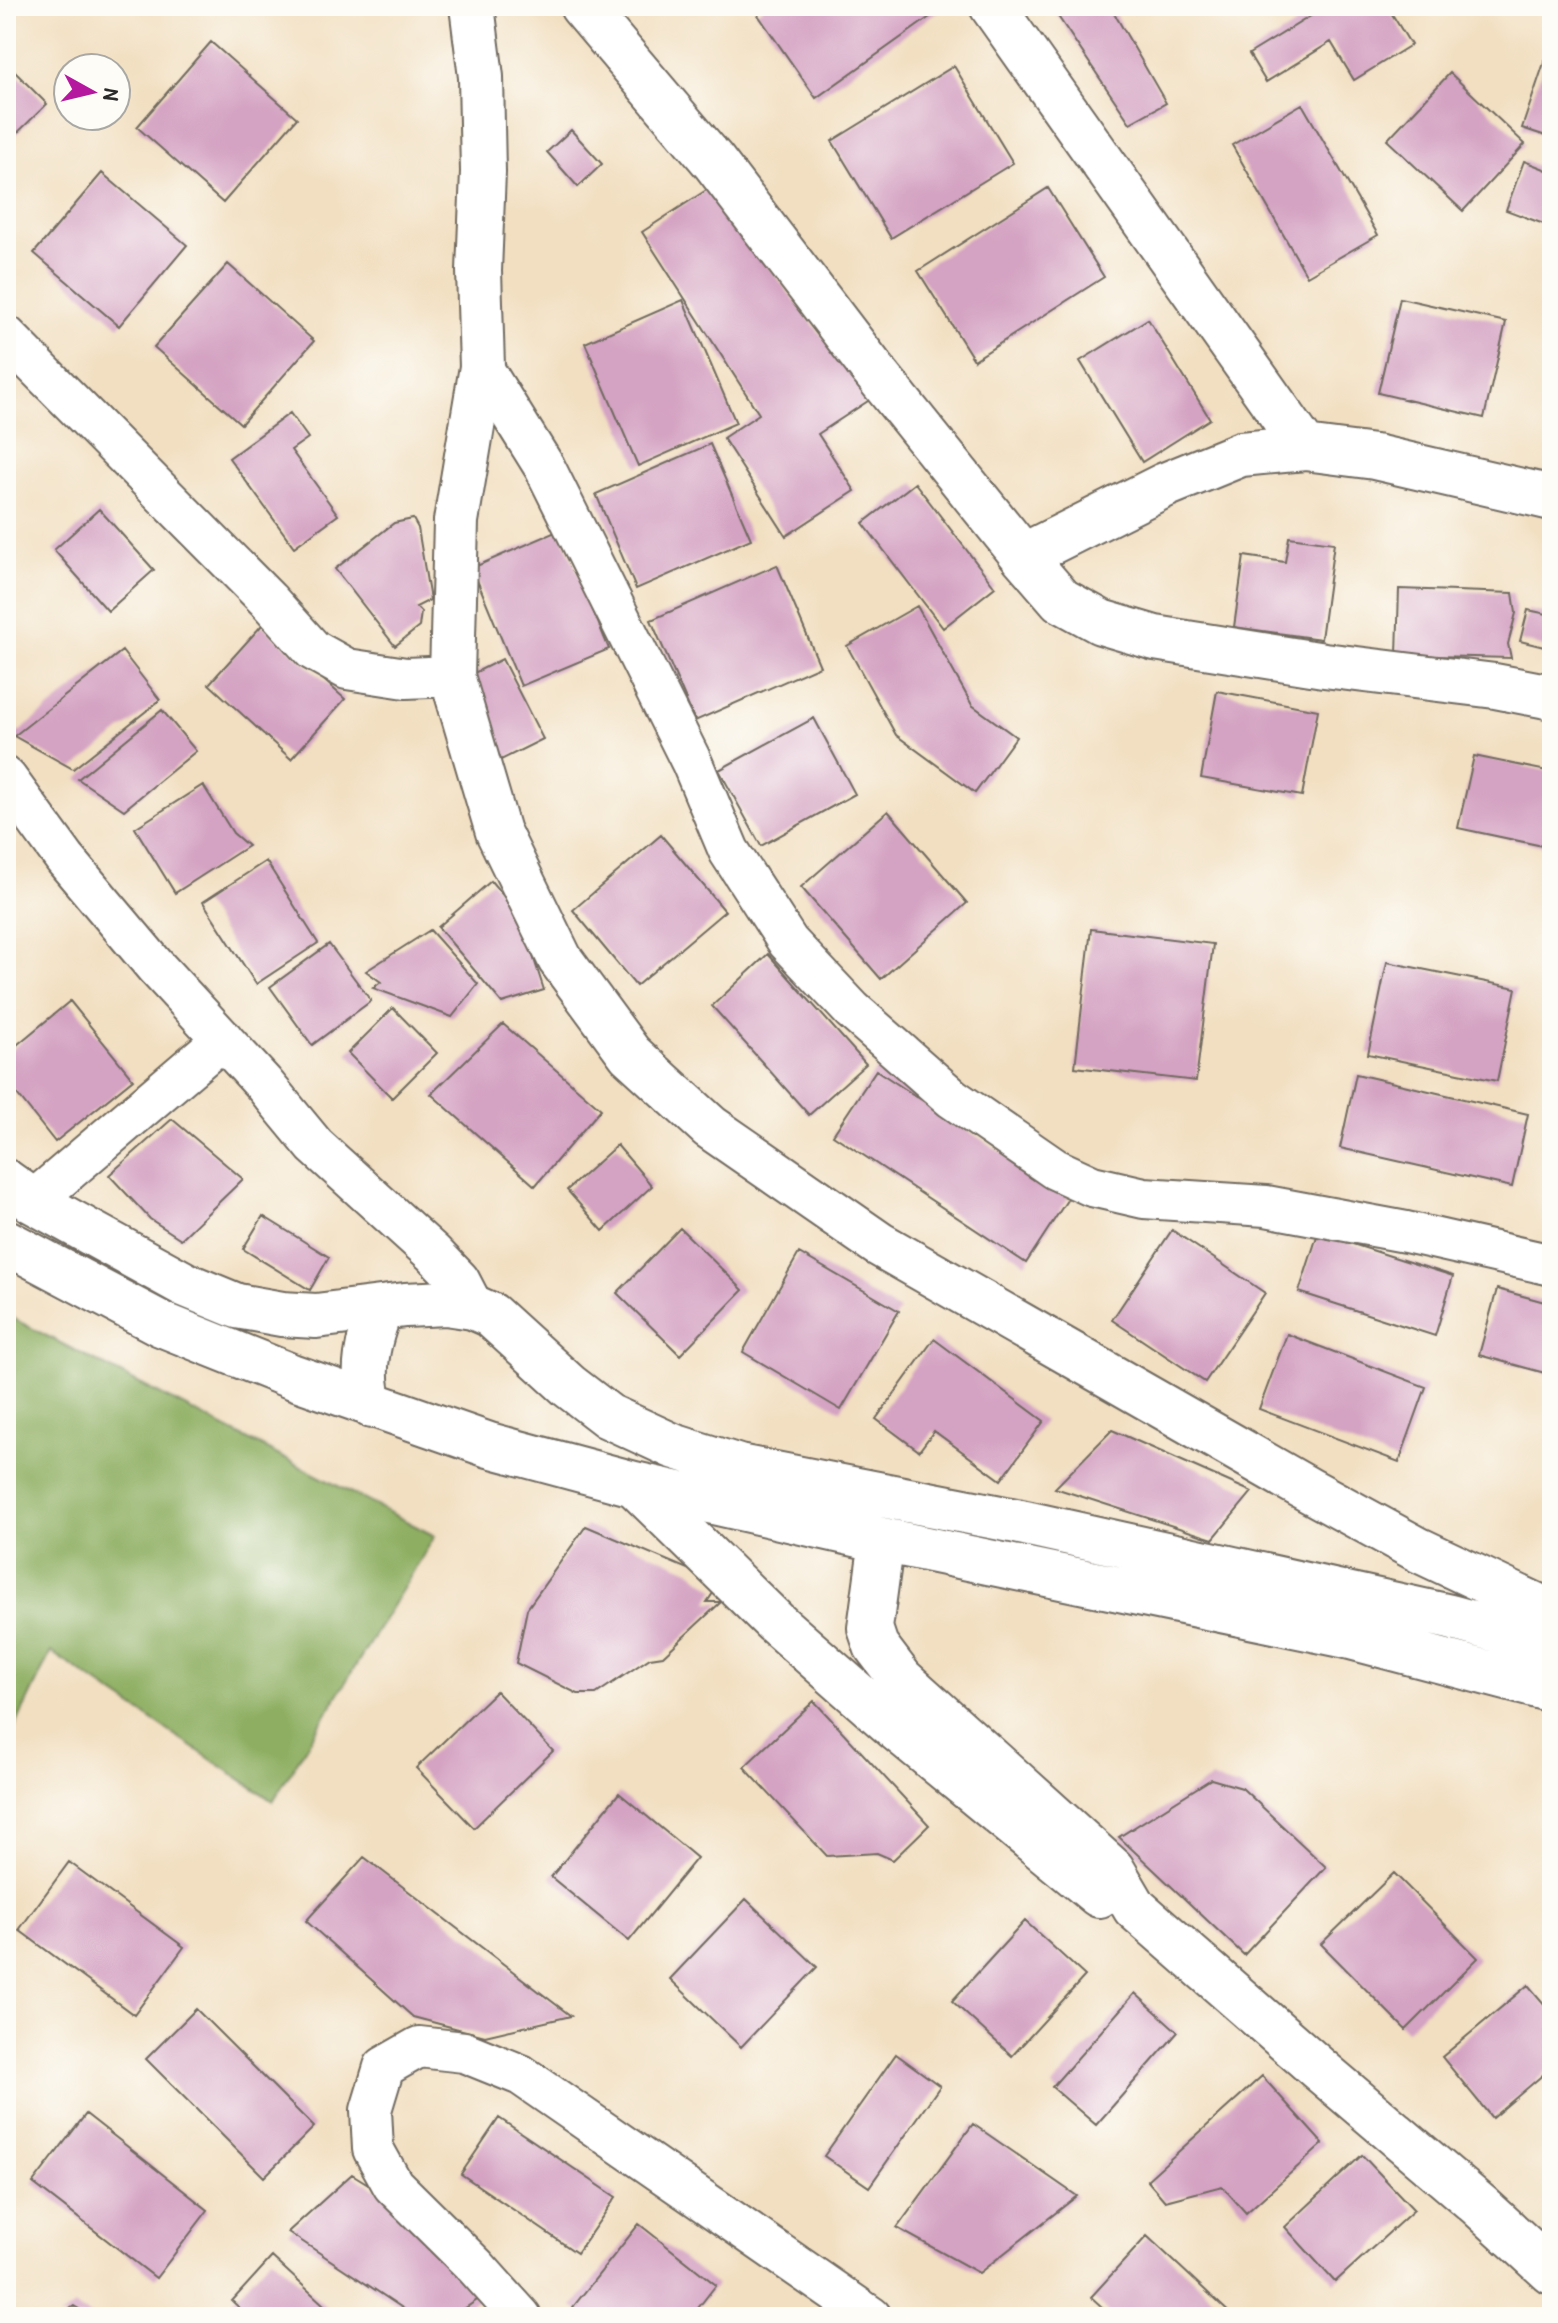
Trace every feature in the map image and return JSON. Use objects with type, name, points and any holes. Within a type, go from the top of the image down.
[{"type":"street","points":[[472,6],[481,77],[483,172],[479,271],[482,367],[456,521],[452,676],[498,832],[560,959],[630,1054],[710,1127],[879,1244],[1309,1490],[1419,1550],[1552,1613]]},
{"type":"street","points":[[582,6],[714,162],[870,366],[1061,600],[1101,622],[1155,638],[1324,665],[1495,686],[1552,697]]},
{"type":"street","points":[[992,6],[1305,448]]},
{"type":"street","points":[[6,336],[268,600],[313,650],[347,669],[406,678],[452,676]]},
{"type":"street","points":[[482,367],[545,468],[692,763],[729,851],[788,942],[852,1010],[952,1098],[1055,1169],[1092,1186],[1144,1198],[1266,1206],[1406,1232],[1552,1265]]},
{"type":"street","points":[[1023,556],[1165,485],[1241,454],[1305,448],[1375,457],[1552,498]]},
{"type":"street","points":[[6,778],[65,859],[155,966],[315,1146],[459,1280],[473,1307]]},
{"type":"street","points":[[223,1039],[20,1192],[186,1285],[237,1306],[316,1316],[446,1303],[473,1307],[491,1315],[569,1386],[608,1416],[673,1446],[739,1467],[1016,1521],[1450,1617],[1552,1645]]},
{"type":"street","points":[[6,1242],[161,1324],[372,1406],[489,1445],[634,1484],[882,1540],[1347,1636],[1552,1690]]},
{"type":"street","points":[[372,1406],[364,1373],[373,1327],[381,1308]]},
{"type":"street","points":[[634,1484],[775,1622],[898,1730],[1099,1895],[1135,1908]]},
{"type":"street","points":[[882,1540],[870,1628],[876,1646],[901,1679],[1112,1869],[1135,1908],[1479,2205],[1552,2272]]},
{"type":"street","points":[[521,2317],[476,2267],[393,2185],[373,2149],[371,2110],[384,2067],[419,2047],[464,2052],[521,2075],[871,2317]]},
{"type":"green space","points":[[6,1315],[435,1536],[273,1801],[51,1652],[6,1746]]},
{"type":"building","points":[[765,6],[939,6],[941,9],[816,98],[756,12]]},
{"type":"building","points":[[1051,6],[1110,6],[1166,103],[1130,123]]},
{"type":"building","points":[[1327,6],[1387,6],[1411,45],[1354,80],[1331,42],[1266,82],[1249,54]]},
{"type":"building","points":[[1552,39],[1552,138],[1522,128]]},
{"type":"building","points":[[211,42],[297,118],[223,203],[137,127]]},
{"type":"building","points":[[6,63],[47,104],[6,144]]},
{"type":"building","points":[[954,66],[1013,163],[891,238],[832,141]]},
{"type":"building","points":[[1450,73],[1525,144],[1463,211],[1387,140]]},
{"type":"building","points":[[1302,104],[1378,235],[1307,276],[1232,145]]},
{"type":"building","points":[[571,130],[602,164],[578,187],[547,152]]},
{"type":"building","points":[[1524,161],[1552,172],[1552,227],[1506,210]]},
{"type":"building","points":[[102,173],[187,245],[119,326],[34,253]]},
{"type":"building","points":[[1048,188],[1104,277],[974,360],[918,271]]},
{"type":"building","points":[[708,189],[871,399],[818,434],[855,491],[786,536],[723,438],[759,414],[642,232]]},
{"type":"building","points":[[228,264],[314,341],[241,424],[154,347]]},
{"type":"building","points":[[1400,298],[1506,322],[1484,418],[1378,393]]},
{"type":"building","points":[[683,300],[736,423],[638,466],[585,343]]},
{"type":"building","points":[[1148,319],[1210,419],[1142,462],[1080,361]]},
{"type":"building","points":[[290,413],[308,438],[291,450],[338,515],[294,547],[229,458]]},
{"type":"building","points":[[710,444],[751,539],[636,589],[596,494]]},
{"type":"building","points":[[915,483],[995,587],[943,628],[863,523]]},
{"type":"building","points":[[99,509],[154,570],[108,611],[54,550]]},
{"type":"building","points":[[413,519],[418,528],[430,600],[416,607],[421,612],[419,627],[395,646],[335,569],[394,523]]},
{"type":"building","points":[[560,530],[609,649],[521,686],[472,568]]},
{"type":"building","points":[[1289,537],[1334,543],[1321,639],[1234,627],[1244,556],[1285,562]]},
{"type":"building","points":[[777,565],[820,666],[695,721],[651,620]]},
{"type":"building","points":[[1399,589],[1513,593],[1516,613],[1508,644],[1511,658],[1397,655]]},
{"type":"building","points":[[917,606],[972,705],[1016,737],[975,793],[896,735],[847,646]]},
{"type":"building","points":[[1528,610],[1552,615],[1552,649],[1520,641]]},
{"type":"building","points":[[262,625],[345,699],[291,759],[209,684]]},
{"type":"building","points":[[122,651],[160,700],[73,769],[14,736]]},
{"type":"building","points":[[502,659],[543,739],[501,760],[460,680]]},
{"type":"building","points":[[1217,691],[1318,710],[1302,796],[1201,778]]},
{"type":"building","points":[[162,710],[196,751],[124,810],[78,779]]},
{"type":"building","points":[[814,718],[855,794],[761,846],[719,770]]},
{"type":"building","points":[[1474,756],[1552,772],[1552,848],[1458,828]]},
{"type":"building","points":[[203,785],[233,833],[248,846],[175,893],[135,828]]},
{"type":"building","points":[[888,811],[967,903],[881,979],[801,887]]},
{"type":"building","points":[[661,835],[725,911],[636,986],[573,910]]},
{"type":"building","points":[[266,861],[318,943],[256,984],[203,902]]},
{"type":"building","points":[[491,881],[520,916],[544,990],[502,1003],[438,927]]},
{"type":"building","points":[[1091,929],[1213,944],[1196,1081],[1075,1067]]},
{"type":"building","points":[[430,930],[478,984],[452,1017],[373,988],[381,982],[366,971]]},
{"type":"building","points":[[329,944],[371,1001],[312,1045],[270,987]]},
{"type":"building","points":[[768,954],[866,1064],[809,1115],[712,1006]]},
{"type":"building","points":[[1387,962],[1516,988],[1497,1081],[1368,1054]]},
{"type":"building","points":[[70,1001],[133,1079],[55,1142],[6,1080],[6,1054]]},
{"type":"building","points":[[393,1008],[437,1053],[392,1098],[348,1053]]},
{"type":"building","points":[[503,1024],[601,1109],[535,1186],[431,1094]]},
{"type":"building","points":[[876,1070],[1069,1197],[1026,1263],[833,1135]]},
{"type":"building","points":[[1356,1074],[1528,1114],[1512,1187],[1340,1148]]},
{"type":"building","points":[[172,1119],[243,1179],[181,1239],[150,1219],[109,1175]]},
{"type":"building","points":[[617,1145],[652,1186],[603,1231],[567,1190]]},
{"type":"building","points":[[263,1216],[329,1257],[310,1290],[243,1249]]},
{"type":"building","points":[[680,1228],[743,1290],[680,1355],[617,1293]]},
{"type":"building","points":[[1172,1230],[1265,1293],[1205,1382],[1112,1320]]},
{"type":"building","points":[[1318,1233],[1453,1276],[1435,1336],[1299,1292]]},
{"type":"building","points":[[799,1253],[899,1311],[841,1410],[743,1352]]},
{"type":"building","points":[[1497,1289],[1552,1304],[1552,1375],[1479,1355]]},
{"type":"building","points":[[1287,1334],[1426,1387],[1399,1462],[1259,1409]]},
{"type":"building","points":[[934,1339],[1044,1421],[1001,1480],[934,1431],[919,1451],[876,1419]]},
{"type":"building","points":[[1112,1430],[1252,1492],[1213,1539],[1055,1488]]},
{"type":"building","points":[[586,1526],[690,1570],[715,1590],[707,1602],[721,1602],[663,1656],[650,1658],[596,1694],[578,1694],[516,1663],[527,1609]]},
{"type":"building","points":[[496,1691],[553,1751],[474,1828],[416,1768]]},
{"type":"building","points":[[814,1701],[929,1825],[893,1860],[877,1853],[827,1856],[744,1767]]},
{"type":"building","points":[[1211,1779],[1242,1788],[1326,1867],[1244,1955],[1119,1837]]},
{"type":"building","points":[[619,1793],[697,1858],[629,1941],[551,1877]]},
{"type":"building","points":[[364,1857],[571,2016],[485,2036],[413,2017],[306,1921]]},
{"type":"building","points":[[69,1862],[184,1947],[134,2015],[19,1930]]},
{"type":"building","points":[[1394,1873],[1478,1958],[1406,2030],[1321,1944]]},
{"type":"building","points":[[746,1899],[817,1967],[741,2047],[670,1979]]},
{"type":"building","points":[[1025,1921],[1085,1976],[1012,2056],[952,2001]]},
{"type":"building","points":[[1528,1985],[1552,2013],[1552,2067],[1492,2118],[1442,2057]]},
{"type":"building","points":[[1135,1993],[1178,2032],[1096,2125],[1052,2087]]},
{"type":"building","points":[[196,2009],[314,2127],[264,2177],[146,2059]]},
{"type":"building","points":[[896,2054],[940,2086],[869,2187],[824,2156]]},
{"type":"building","points":[[1262,2076],[1323,2144],[1246,2213],[1222,2186],[1165,2201],[1147,2180]]},
{"type":"building","points":[[86,2114],[208,2210],[156,2278],[33,2183]]},
{"type":"building","points":[[499,2118],[616,2197],[577,2253],[461,2174]]},
{"type":"building","points":[[973,2124],[1077,2196],[979,2273],[897,2228]]},
{"type":"building","points":[[1362,2155],[1414,2210],[1335,2282],[1285,2227]]},
{"type":"building","points":[[352,2174],[394,2200],[483,2296],[452,2317],[416,2317],[288,2232]]},
{"type":"building","points":[[639,2224],[716,2285],[691,2317],[586,2317],[573,2307]]},
{"type":"building","points":[[1147,2236],[1234,2317],[1113,2317],[1091,2297]]},
{"type":"building","points":[[272,2257],[337,2317],[249,2317],[232,2301]]},
{"type":"building","points":[[74,2306],[93,2317],[59,2317]]}]
